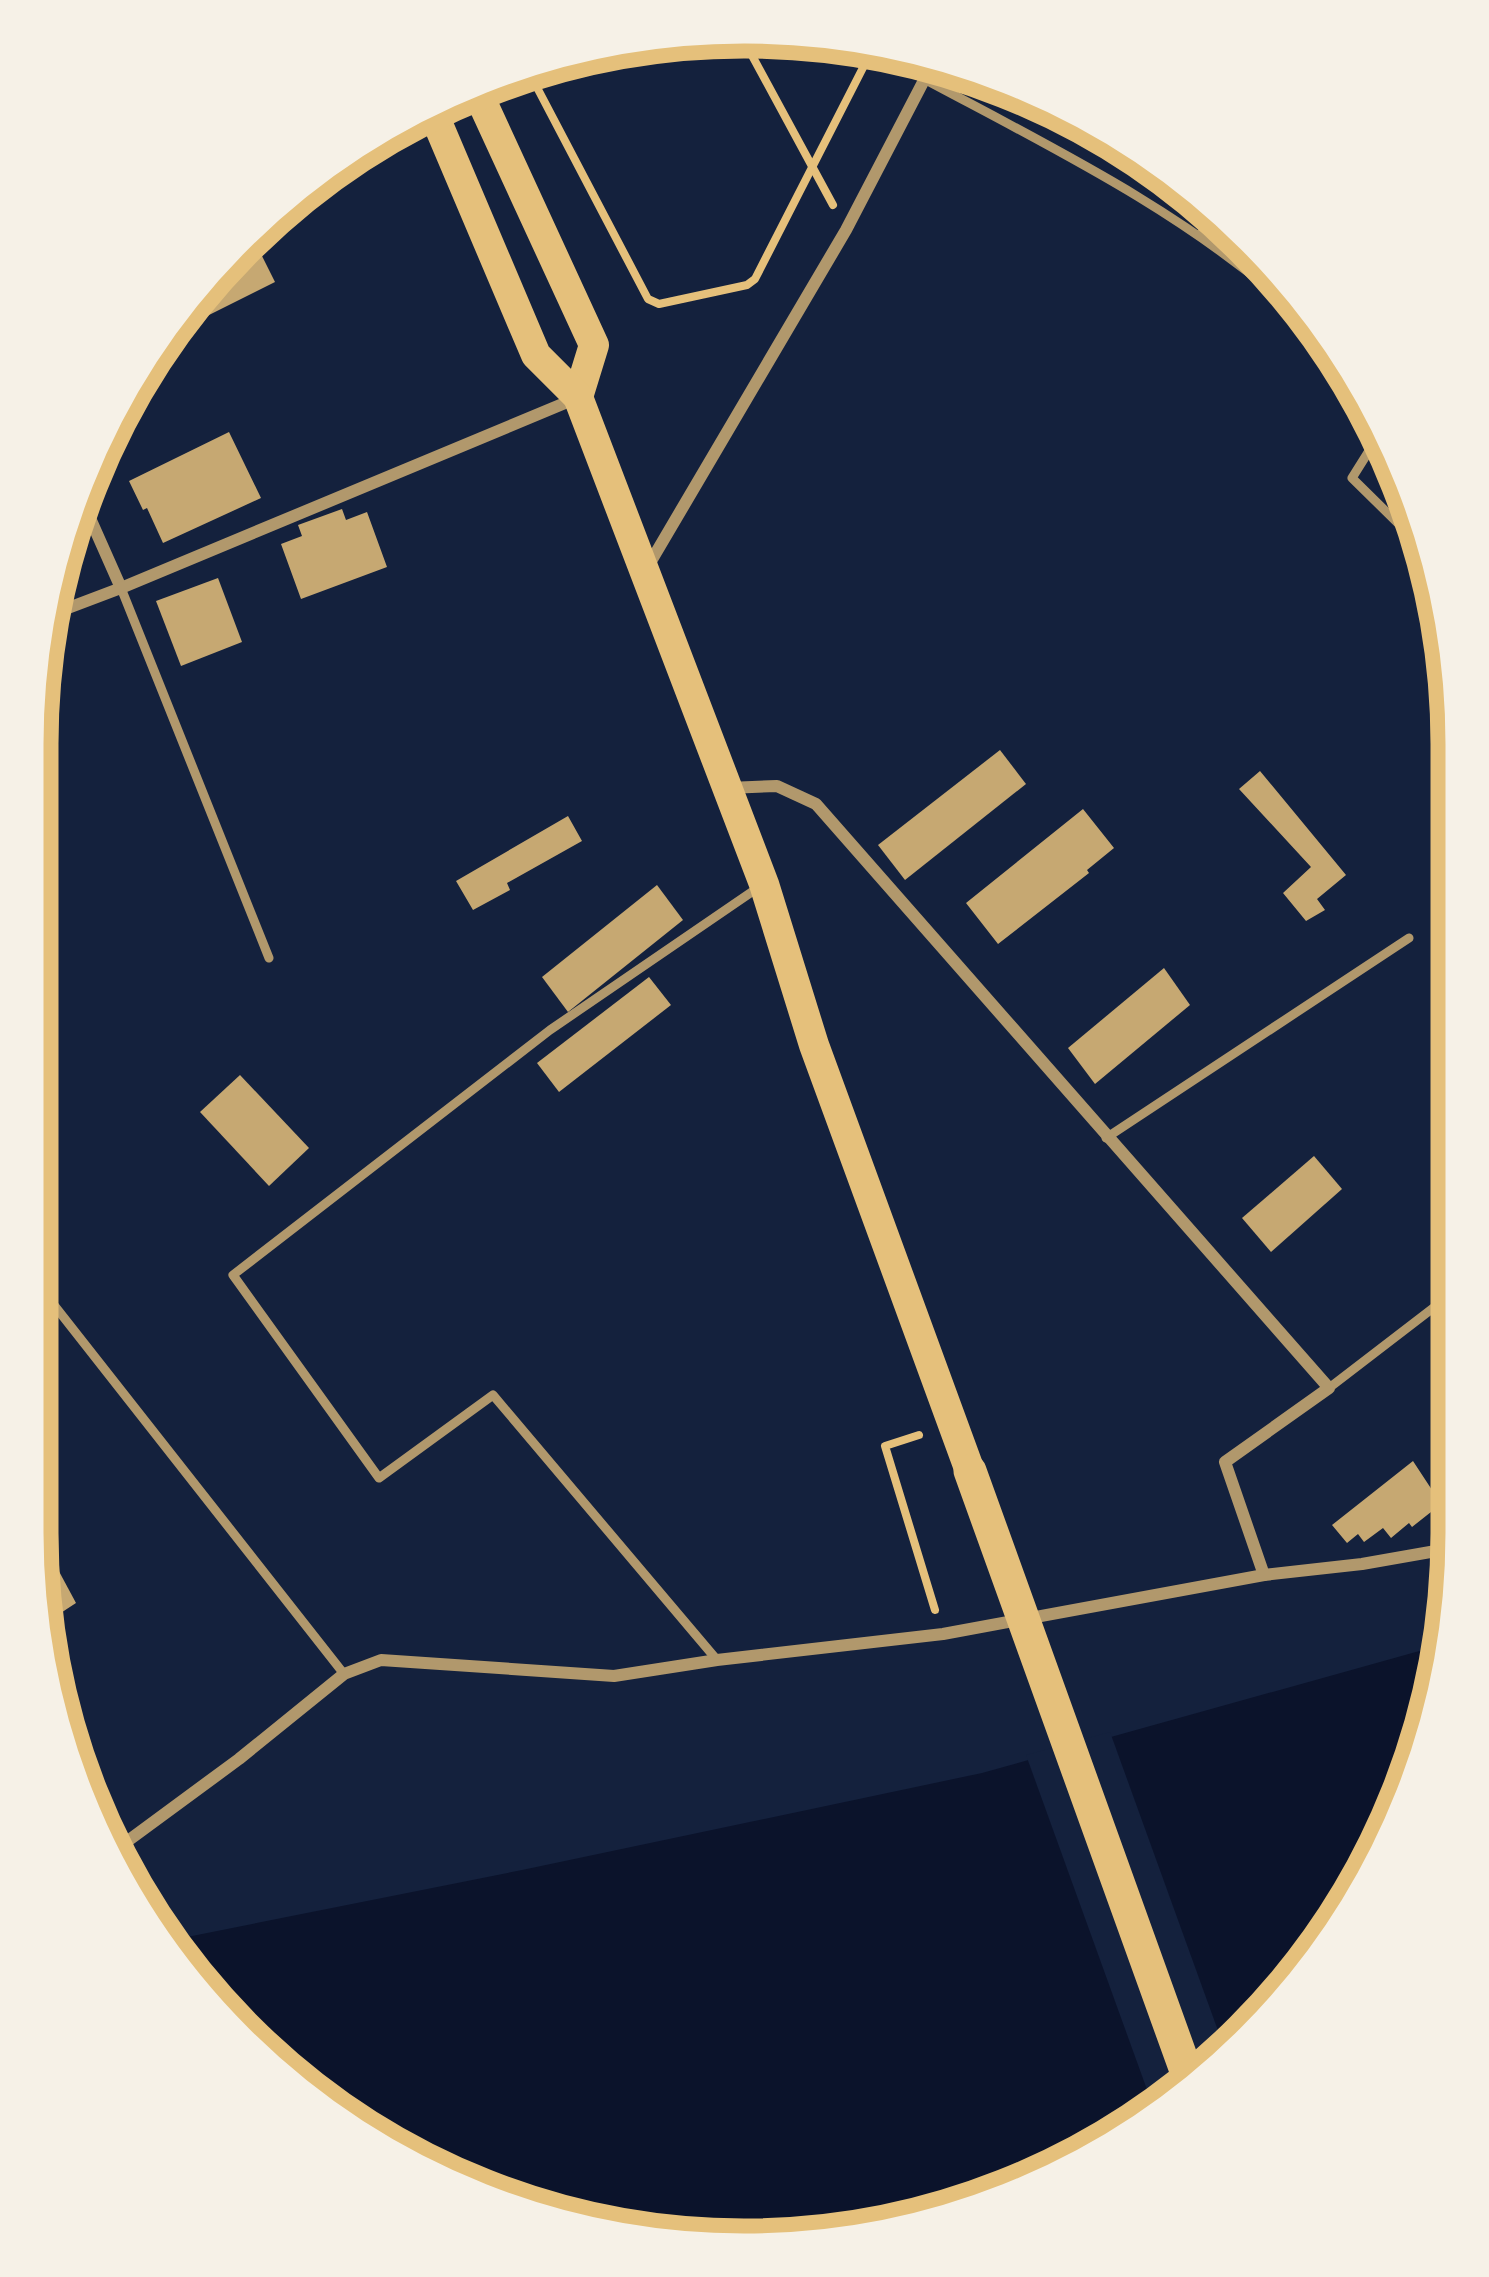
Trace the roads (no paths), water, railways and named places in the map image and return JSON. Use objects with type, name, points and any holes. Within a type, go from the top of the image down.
[{"type":"highway","points":[[970,1471],[1186,2067]]},
{"type":"main road","points":[[482,103],[594,345],[578,398]]},
{"type":"main road","points":[[438,123],[536,355],[578,398],[764,884],[814,1045],[970,1471]]},
{"type":"street","points":[[645,571],[846,230],[926,76]]},
{"type":"street","points":[[64,610],[578,398]]},
{"type":"street","points":[[90,517],[121,588]]},
{"type":"street","points":[[727,788],[777,786],[816,804],[1329,1388],[1226,1462],[1264,1575]]},
{"type":"street","points":[[124,1842],[239,1759],[344,1674],[381,1660],[614,1676],[943,1634],[1264,1575],[1438,1551]]},
{"type":"lane","points":[[924,79],[1114,179],[1260,280]]},
{"type":"lane","points":[[1199,235],[1207,228]]},
{"type":"lane","points":[[1371,448],[1352,478],[1403,529]]},
{"type":"lane","points":[[121,588],[268,958]]},
{"type":"lane","points":[[717,1660],[493,1395],[379,1478],[233,1275],[550,1030],[764,884]]},
{"type":"lane","points":[[1106,1138],[1409,938]]},
{"type":"lane","points":[[51,1301],[344,1674]]},
{"type":"lane","points":[[1329,1388],[1438,1304]]},
{"type":"water","points":[[1428,1649],[1401,1755],[1366,1839],[1295,1955],[1235,2023],[1167,2083],[1091,2133],[1010,2173],[880,2213],[790,2225],[699,2225],[609,2213],[479,2173],[398,2133],[322,2083],[254,2023],[182,1938],[522,1870],[982,1773]]}]
